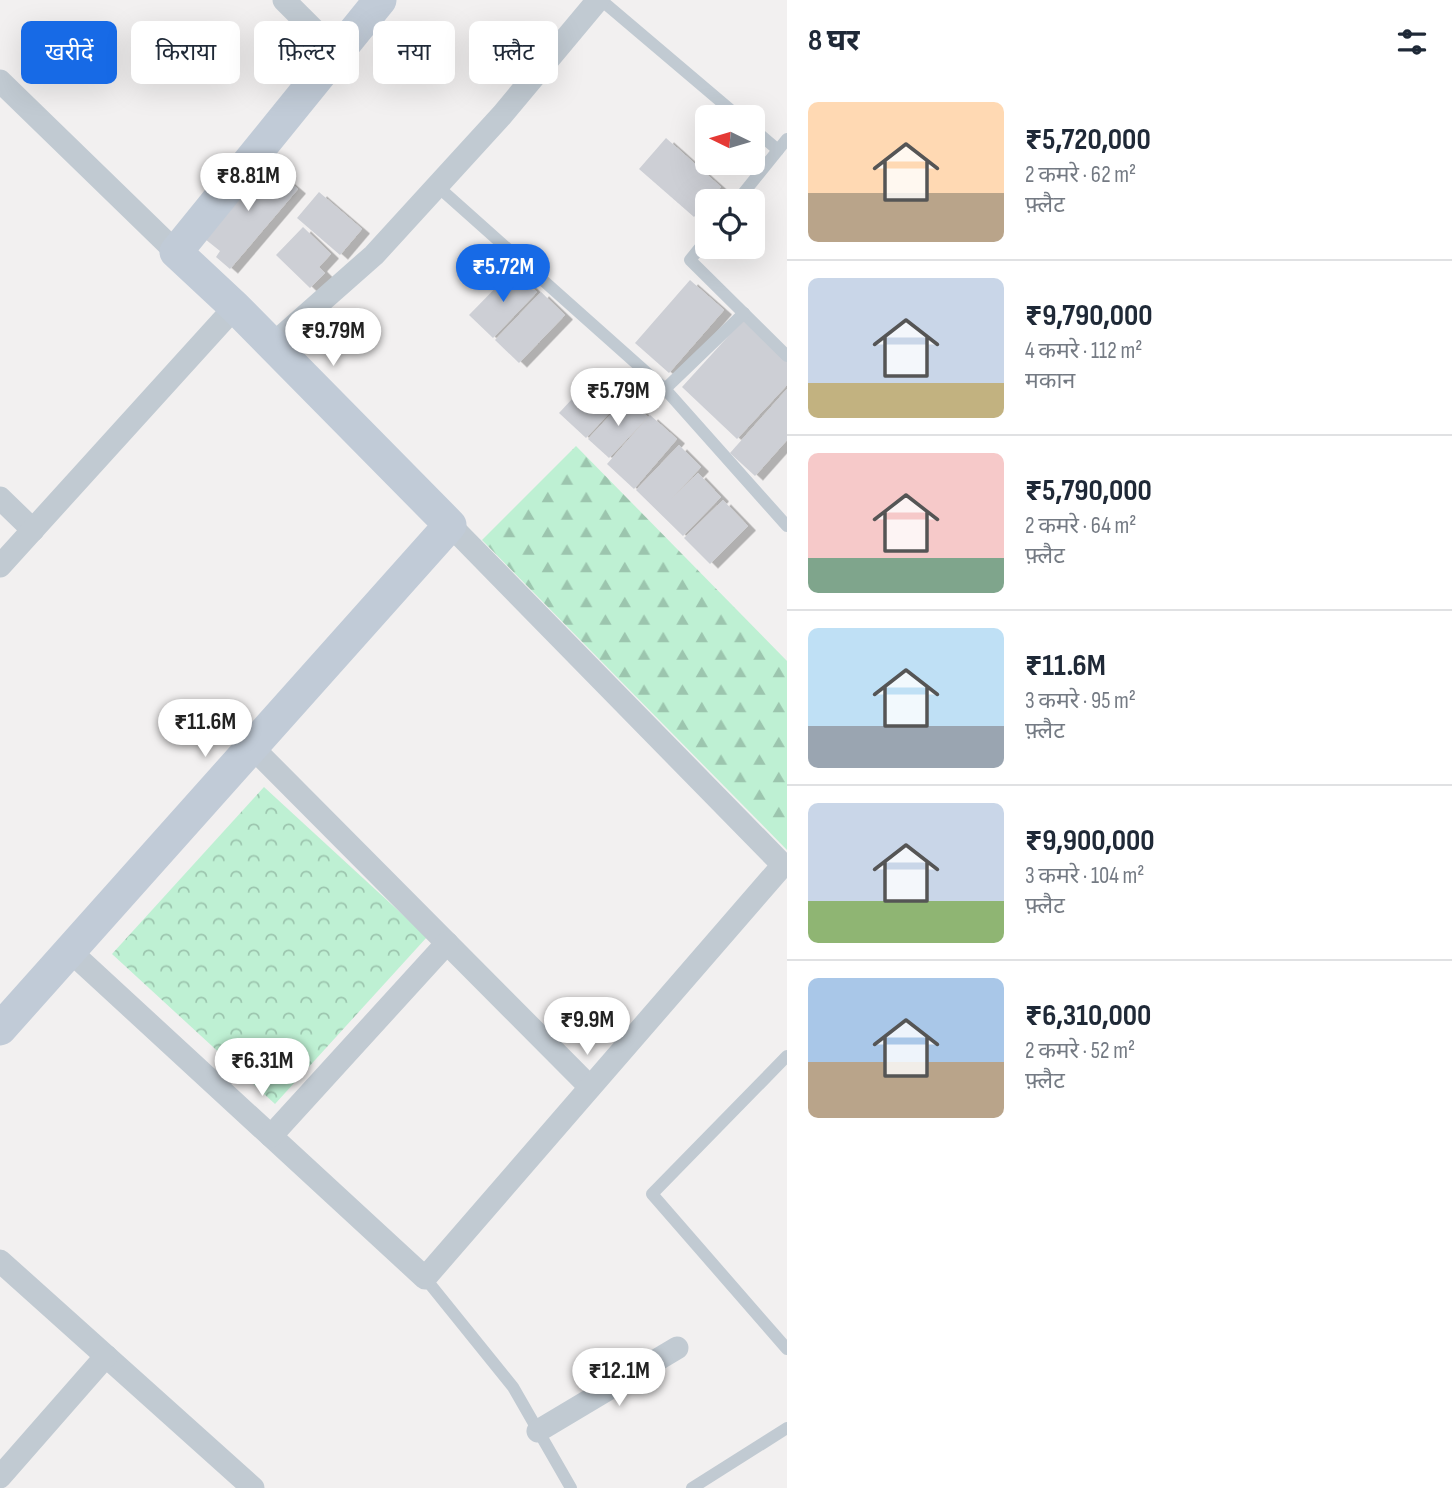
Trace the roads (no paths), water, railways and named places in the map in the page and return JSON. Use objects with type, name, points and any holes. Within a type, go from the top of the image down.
[{"type":"street","points":[[284,0],[305,21]]},
{"type":"street","points":[[359,26],[380,0]]},
{"type":"street","points":[[272,345],[374,255],[502,115],[600,0]]},
{"type":"street","points":[[0,81],[235,307],[785,868],[425,1278],[70,951]]},
{"type":"street","points":[[176,252],[312,84]]},
{"type":"street","points":[[0,566],[235,307]]},
{"type":"street","points":[[0,498],[33,530]]},
{"type":"street","points":[[0,1029],[450,525]]},
{"type":"street","points":[[252,747],[590,1087]]},
{"type":"street","points":[[271,1136],[447,943]]},
{"type":"street","points":[[0,1261],[253,1488]]},
{"type":"street","points":[[538,1431],[677,1348]]},
{"type":"street","points":[[0,1477],[106,1356]]},
{"type":"lane","points":[[600,0],[725,105]]},
{"type":"lane","points":[[765,139],[778,150]]},
{"type":"lane","points":[[747,189],[787,139]]},
{"type":"lane","points":[[436,185],[665,389],[787,526]]},
{"type":"lane","points":[[695,254],[690,260],[787,356]]},
{"type":"lane","points":[[665,389],[744,313]]},
{"type":"lane","points":[[787,1056],[652,1194],[787,1349]]},
{"type":"lane","points":[[425,1278],[513,1387],[570,1488]]},
{"type":"lane","points":[[692,1488],[787,1428]]}]
